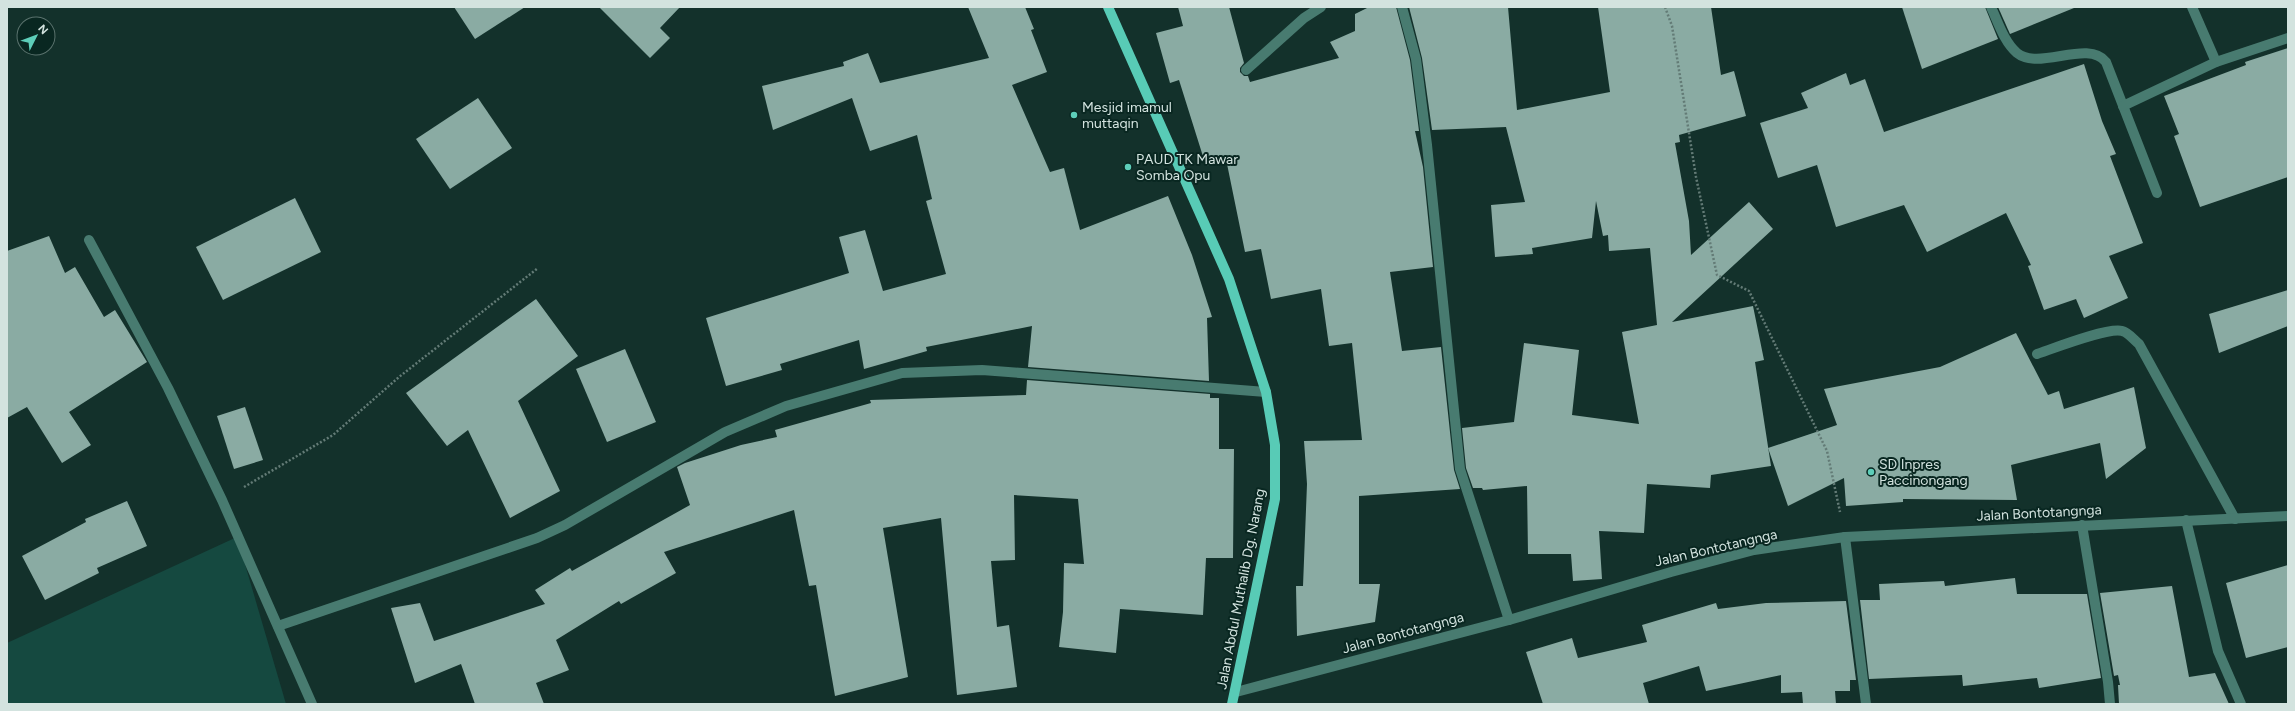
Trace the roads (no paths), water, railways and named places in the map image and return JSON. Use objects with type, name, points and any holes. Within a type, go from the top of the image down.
[{"type":"main road","name":"Jalan Abdul Muthalib Dg. Narang","points":[[1108,7],[1229,279],[1266,392],[1275,445],[1275,499],[1236,692],[1232,704]]},
{"type":"street","points":[[1246,70],[1304,18],[1321,7]]},
{"type":"street","points":[[1402,7],[1416,59],[1427,145],[1460,469],[1509,620]]},
{"type":"street","points":[[1991,7],[2009,45],[2023,57],[2044,57],[2092,53],[2101,57],[2106,62],[2157,193]]},
{"type":"street","points":[[2192,7],[2216,62]]},
{"type":"street","points":[[2123,106],[2216,62],[2288,38]]},
{"type":"street","points":[[89,240],[168,388],[222,500],[312,704]]},
{"type":"street","points":[[2037,354],[2104,332],[2121,330],[2130,336],[2139,344],[2235,519]]},
{"type":"street","points":[[278,626],[537,538],[565,525],[725,432],[786,406],[902,372],[982,370],[1266,392]]},
{"type":"street","name":"Jalan Bontotangnga","points":[[1236,692],[1509,620],[1671,572],[1754,550],[1845,537],[2288,516]]},
{"type":"street","points":[[2186,520],[2218,651],[2241,704]]},
{"type":"street","points":[[2082,525],[2108,682],[2110,704]]},
{"type":"street","points":[[1845,537],[1866,704]]},
{"type":"place","name":"Mesjid imamul muttaqin","points":[[1074,115]]},
{"type":"place","name":"PAUD TK Mawar Somba Opu","points":[[1128,167]]},
{"type":"place","name":"SD Inpres Paccinongang","points":[[1871,472]]}]
